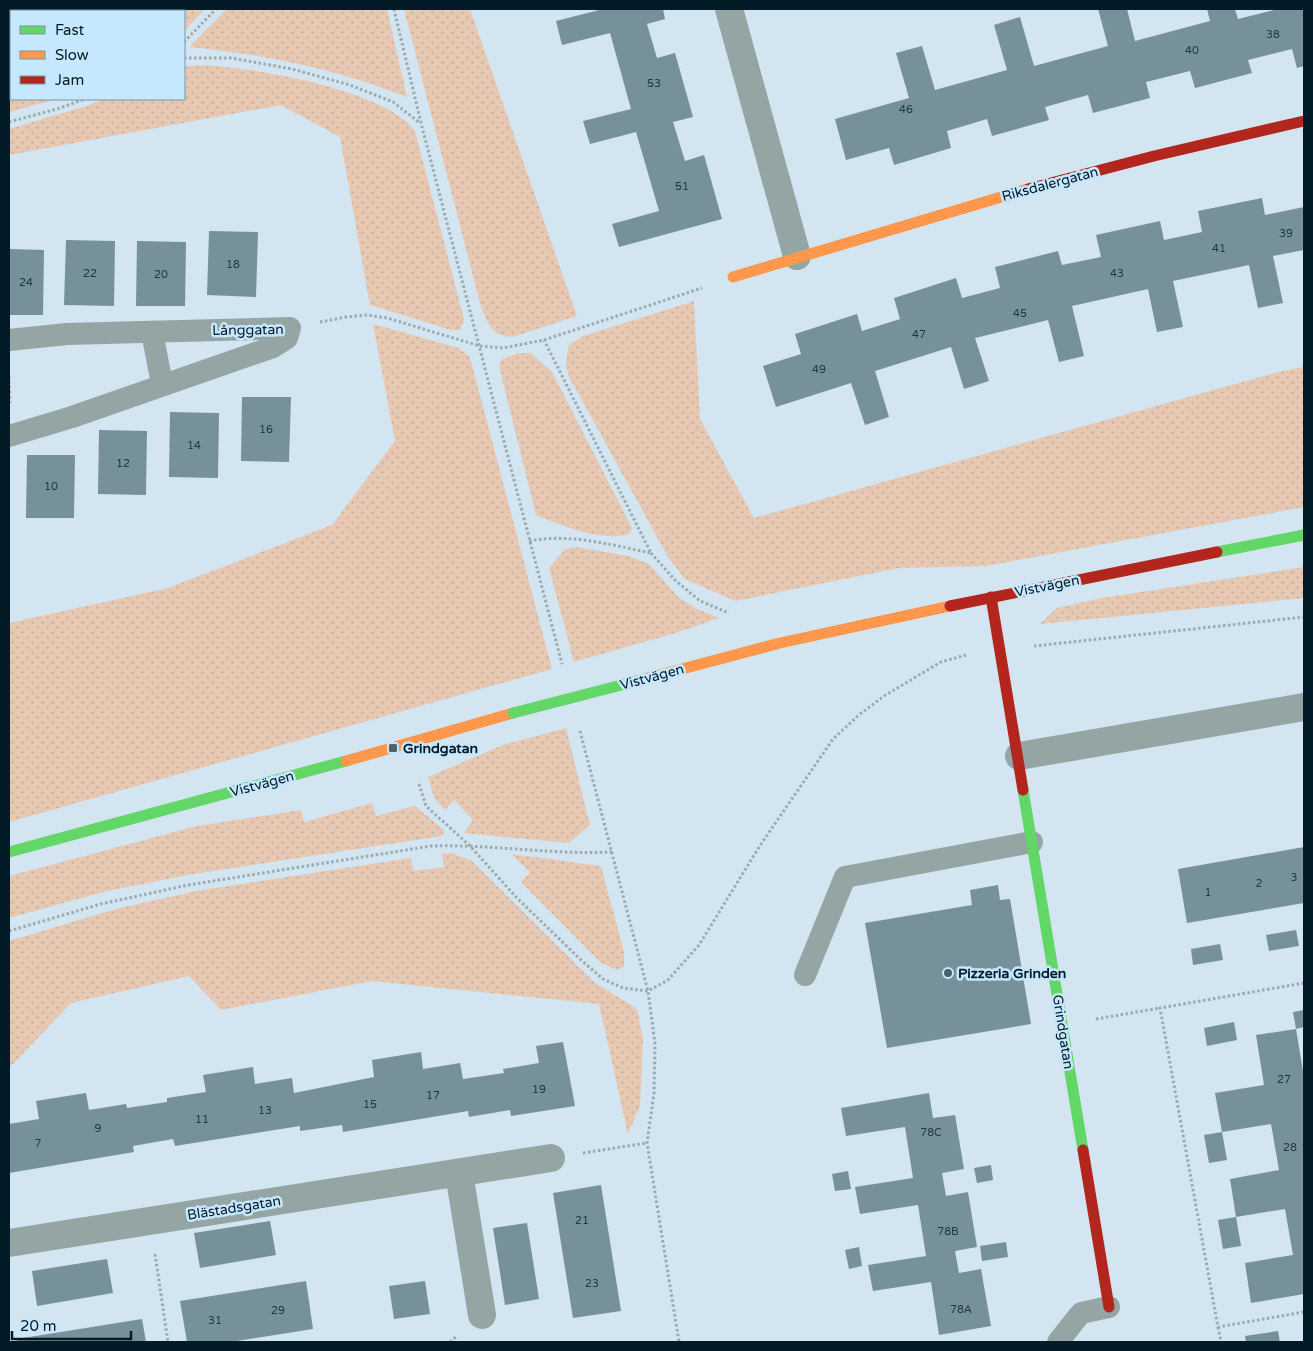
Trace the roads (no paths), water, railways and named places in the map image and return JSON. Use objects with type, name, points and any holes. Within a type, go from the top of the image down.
[{"type":"main road","name":"Riksdalergatan","points":[[733,277],[797,256],[1016,193],[1154,156],[1304,121]]},
{"type":"main road","name":"Vistvägen","points":[[9,852],[393,748],[513,713],[780,643],[991,597],[1304,535]]},
{"type":"main road","name":"Grindgatan","points":[[991,597],[1019,756],[1108,1307]]},
{"type":"street","points":[[729,9],[797,256]]},
{"type":"street","points":[[1019,756],[1304,708]]},
{"type":"street","name":"Blästadsgatan","points":[[9,1243],[551,1158]]},
{"type":"street","points":[[460,1173],[482,1315]]},
{"type":"lane","name":"Långgatan","points":[[9,340],[67,334],[290,328],[287,338],[280,344],[72,417],[9,436]]},
{"type":"lane","points":[[152,332],[162,384]]},
{"type":"lane","points":[[804,975],[845,877],[1032,842]]},
{"type":"lane","points":[[1058,1342],[1081,1313],[1108,1307]]},
{"type":"place","name":"Grindgatan","points":[[393,748]]},
{"type":"place","name":"Pizzeria Grinden","points":[[948,973]]}]
